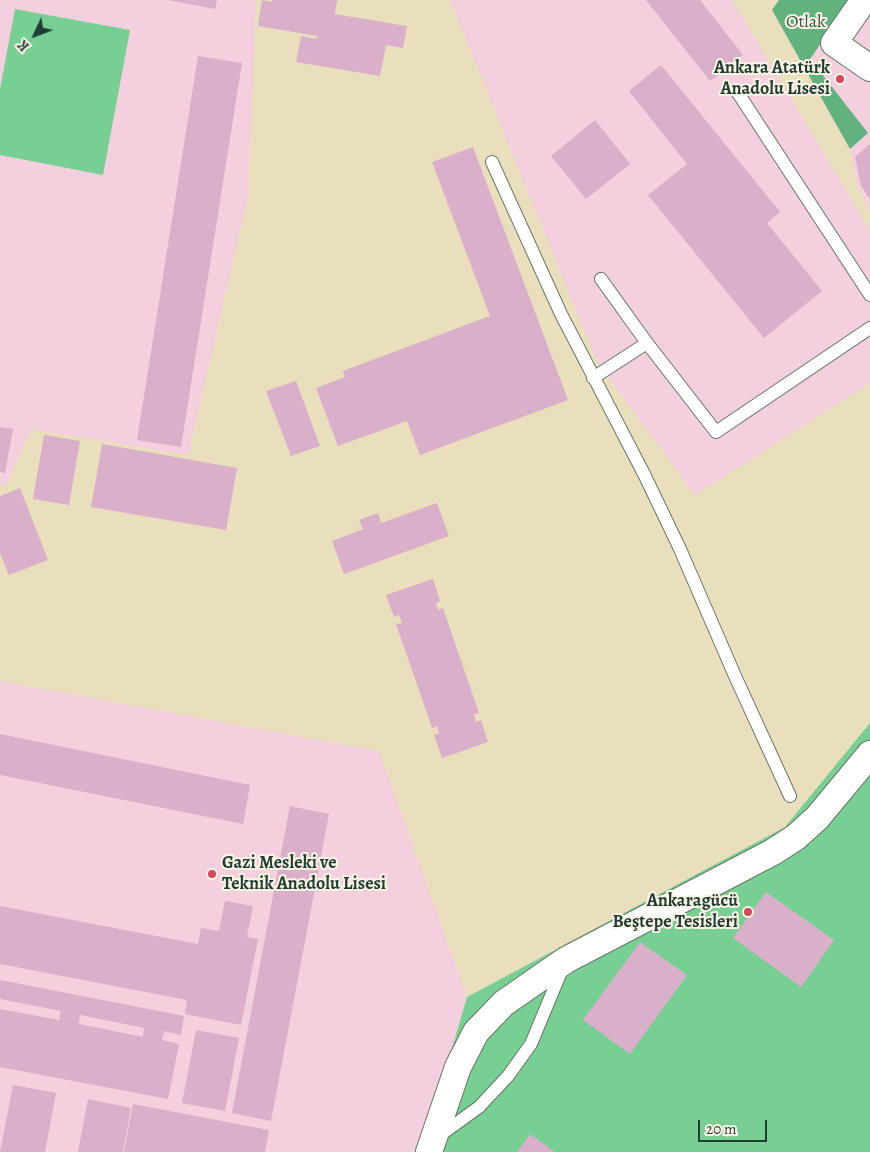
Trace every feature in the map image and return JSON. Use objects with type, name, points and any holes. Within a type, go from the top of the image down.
[{"type":"street","points":[[864,0],[834,43],[870,68]]},
{"type":"street","points":[[431,1146],[458,1066],[476,1032],[504,1003],[566,960],[773,852],[796,837],[817,818],[870,754]]},
{"type":"lane","points":[[738,93],[870,295]]},
{"type":"lane","points":[[492,162],[560,314],[645,476],[680,549],[790,796]]},
{"type":"lane","points":[[601,279],[647,343],[716,432],[870,328]]},
{"type":"lane","points":[[593,378],[647,343]]},
{"type":"lane","points":[[431,1146],[479,1107],[508,1076],[531,1044],[566,960]]},
{"type":"shaded area","points":[[0,0],[256,0],[248,196],[188,455],[31,429],[6,485],[0,484]]},
{"type":"shaded area","points":[[450,0],[732,0],[870,231],[870,383],[695,495],[597,362]]},
{"type":"shaded area","name":"Ankara Atatürk Anadolu Lisesi","points":[[779,0],[870,0],[870,210],[857,186],[850,149],[772,10]]},
{"type":"shaded area","name":"Gazi Mesleki ve Teknik Anadolu Lisesi","points":[[0,681],[379,751],[467,997],[422,1152],[0,1152]]},
{"type":"green space","name":"Otlak","points":[[779,0],[851,0],[810,59],[868,133],[850,149],[772,10]]},
{"type":"green space","points":[[15,9],[130,30],[103,175],[0,155],[0,89]]},
{"type":"green space","name":"Ankaragücü Beştepe Tesisleri","points":[[870,723],[870,1152],[422,1152],[467,997],[785,827]]},
{"type":"building","points":[[168,0],[217,0],[215,9]]},
{"type":"building","points":[[262,0],[272,2],[272,0],[337,0],[335,14],[407,26],[403,48],[386,45],[380,76],[296,62],[301,36],[316,39],[317,36],[258,26]]},
{"type":"building","points":[[646,0],[700,0],[743,55],[710,81]]},
{"type":"building","points":[[198,56],[242,63],[181,447],[137,440]]},
{"type":"building","points":[[661,65],[780,212],[767,223],[822,291],[764,338],[648,195],[687,164],[629,91]]},
{"type":"building","points":[[595,120],[630,164],[586,199],[551,156]]},
{"type":"building","points":[[870,144],[870,199],[861,186],[855,157]]},
{"type":"building","points":[[473,147],[568,400],[420,455],[407,421],[338,446],[316,388],[345,377],[343,371],[490,316],[432,162]]},
{"type":"building","points":[[296,381],[320,446],[291,456],[266,391]]},
{"type":"building","points":[[0,427],[13,429],[5,473],[0,472]]},
{"type":"building","points":[[44,435],[80,441],[69,505],[33,499]]},
{"type":"building","points":[[102,444],[237,468],[226,530],[91,507]]},
{"type":"building","points":[[20,488],[48,560],[9,575],[0,553],[0,496]]},
{"type":"building","points":[[437,503],[449,536],[344,574],[332,541],[363,529],[359,520],[378,513],[381,523]]},
{"type":"building","points":[[433,579],[440,601],[436,603],[438,610],[443,608],[479,713],[474,714],[476,722],[481,720],[488,742],[442,758],[434,735],[439,733],[437,726],[432,728],[396,624],[402,623],[399,615],[394,617],[386,595]]},
{"type":"building","points":[[0,734],[250,785],[243,824],[0,775]]},
{"type":"building","points":[[290,806],[329,814],[271,1121],[232,1113]]},
{"type":"building","points":[[766,892],[834,940],[801,987],[733,938]]},
{"type":"building","points":[[225,901],[253,906],[247,937],[258,939],[241,1025],[185,1014],[187,1000],[0,964],[0,906],[198,944],[201,928],[219,931]]},
{"type":"building","points":[[640,942],[687,975],[630,1054],[583,1020]]},
{"type":"building","points":[[0,980],[184,1016],[181,1035],[164,1031],[162,1040],[179,1044],[168,1099],[0,1067],[0,1009],[59,1020],[61,1011],[0,999]],"holes":[[[80,1015],[144,1028],[143,1037],[79,1024]]]},
{"type":"building","points":[[196,1030],[239,1038],[225,1111],[182,1103]]},
{"type":"building","points":[[13,1085],[56,1093],[45,1152],[0,1152]]},
{"type":"building","points":[[88,1099],[131,1108],[123,1152],[78,1152]]},
{"type":"building","points":[[133,1104],[269,1130],[265,1152],[124,1152]]},
{"type":"building","points":[[530,1134],[555,1152],[517,1152]]},
{"type":"place","name":"Ankara Atatürk Anadolu Lisesi","points":[[840,79]]},
{"type":"place","name":"Gazi Mesleki ve Teknik Anadolu Lisesi","points":[[212,874]]},
{"type":"place","name":"Ankaragücü Beştepe Tesisleri","points":[[748,912]]}]
